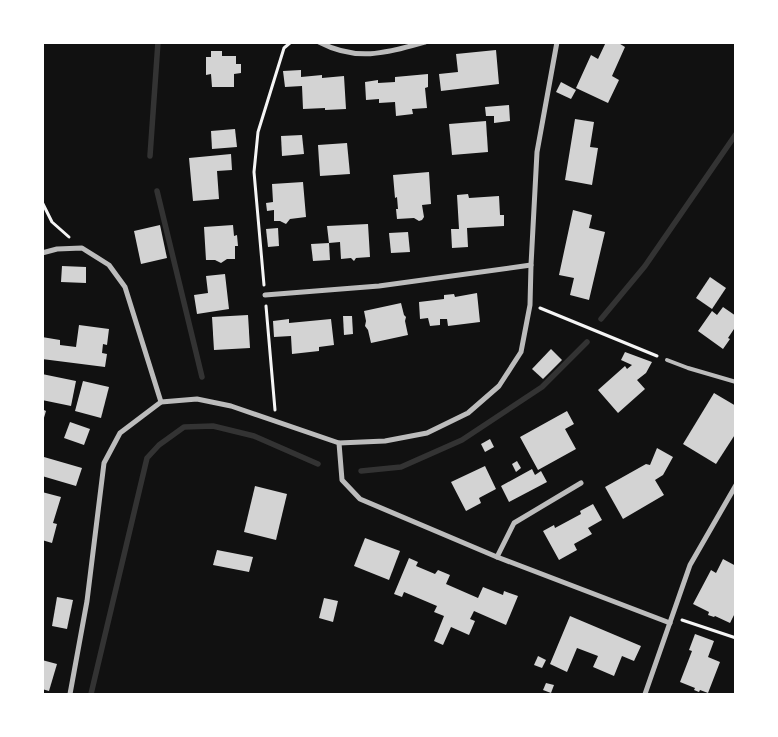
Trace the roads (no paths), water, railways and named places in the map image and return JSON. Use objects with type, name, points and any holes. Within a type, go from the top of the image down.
[{"type":"street","points":[[319,42],[335,51],[365,55],[392,52],[425,42]]},
{"type":"street","points":[[70,694],[87,601],[104,463],[120,433],[161,402],[197,399],[231,406],[339,443],[385,441],[427,432],[468,413],[499,386],[521,352],[530,305],[537,152],[556,43]]},
{"type":"street","points":[[42,253],[57,249],[82,248],[109,265],[125,287],[161,402]]},
{"type":"street","points":[[265,296],[379,286],[531,266]]},
{"type":"street","points":[[339,443],[342,480],[360,499],[497,557],[670,622]]},
{"type":"street","points":[[497,557],[514,523],[581,483]]},
{"type":"street","points":[[645,694],[690,565],[736,485]]},
{"type":"lane","points":[[667,360],[736,382]]},
{"type":"waterway","points":[[150,156],[158,42]]},
{"type":"waterway","points":[[601,319],[645,266],[736,134]]},
{"type":"waterway","points":[[157,191],[202,377]]},
{"type":"waterway","points":[[361,471],[401,467],[462,440],[542,387],[587,342]]},
{"type":"waterway","points":[[91,694],[147,458],[159,445],[184,427],[213,426],[254,436],[318,464]]}]
